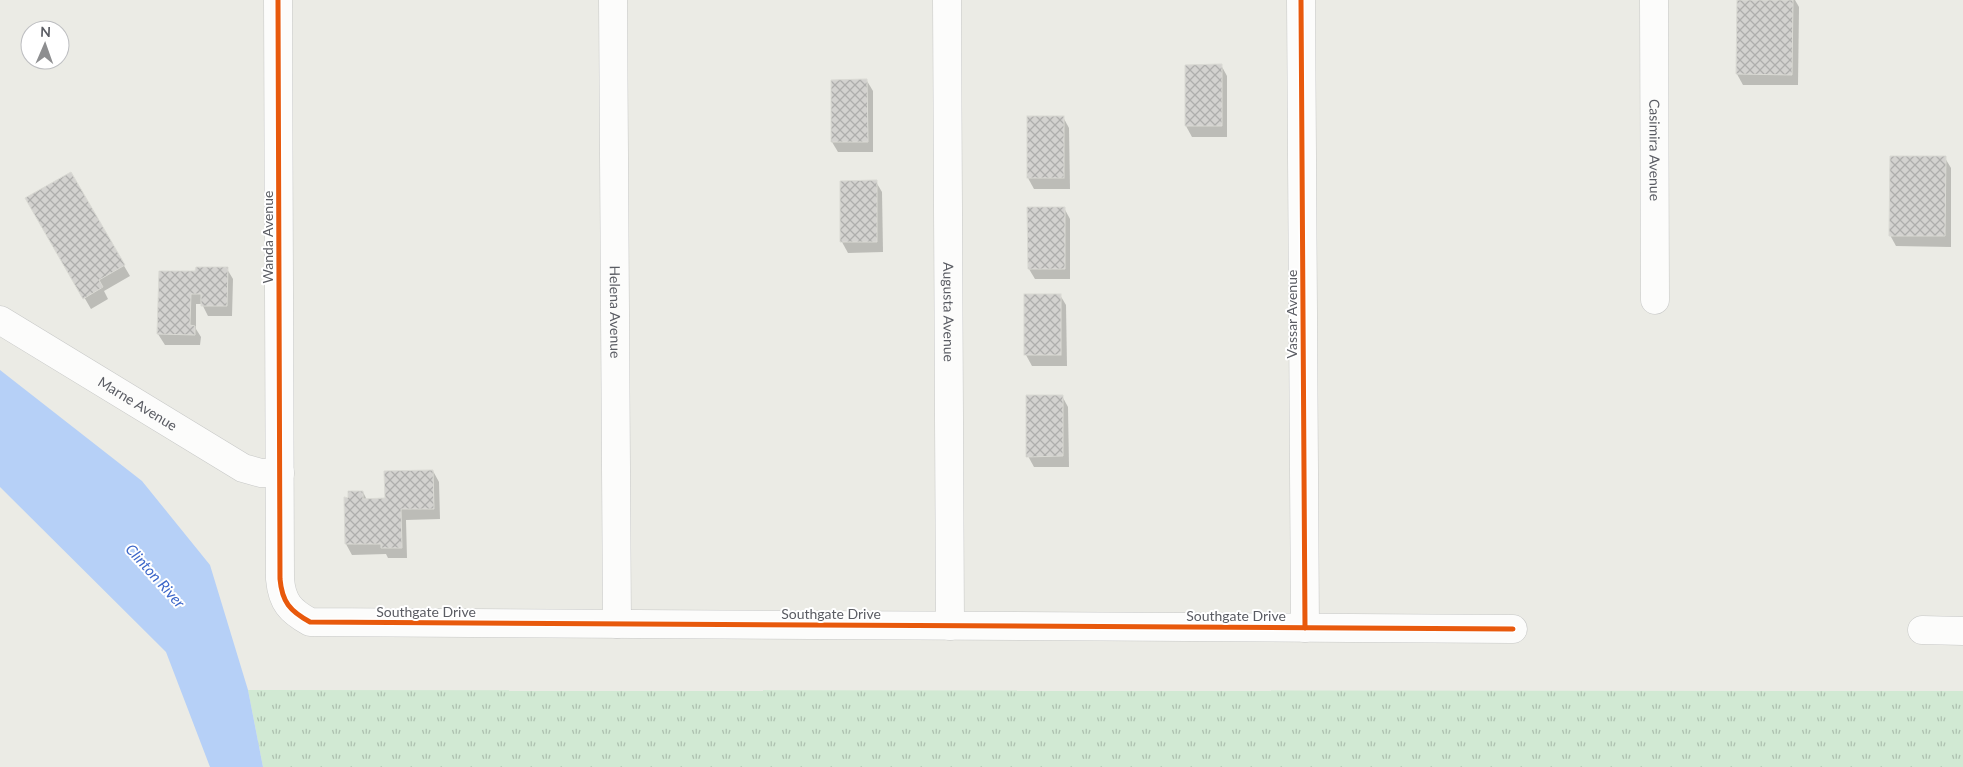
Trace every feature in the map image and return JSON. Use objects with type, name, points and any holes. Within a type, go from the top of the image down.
[{"type":"street","name":"Wanda Avenue","points":[[278,0],[280,473]]},
{"type":"street","name":"Helena Avenue","points":[[613,0],[617,624]]},
{"type":"street","name":"Augusta Avenue","points":[[947,0],[950,626]]},
{"type":"street","name":"Vassar Avenue","points":[[1301,0],[1305,628]]},
{"type":"street","name":"Casimira Avenue","points":[[1654,0],[1655,300]]},
{"type":"street","name":"Marne Avenue","points":[[0,320],[243,468],[261,473],[280,473]]},
{"type":"street","name":"Southgate Drive","points":[[280,473],[281,594],[289,607],[299,616],[310,622],[1513,629]]},
{"type":"street","points":[[1922,630],[1963,631]]},
{"type":"green space","points":[[248,690],[1963,691],[1963,767],[263,767]]},
{"type":"water","name":"Clinton River","points":[[0,370],[142,481],[210,565],[248,690],[263,767],[210,767],[166,652],[0,487]]},
{"type":"building","points":[[1737,0],[1793,0],[1792,75],[1736,74]]},
{"type":"building","points":[[1222,64],[1222,126],[1185,126],[1185,65]]},
{"type":"building","points":[[867,79],[868,142],[831,142],[831,80]]},
{"type":"building","points":[[1027,116],[1064,116],[1064,178],[1027,178]]},
{"type":"building","points":[[1890,156],[1946,156],[1945,236],[1889,236]]},
{"type":"building","points":[[71,172],[125,265],[99,280],[103,287],[83,299],[25,198]]},
{"type":"building","points":[[877,180],[877,242],[840,242],[840,181]]},
{"type":"building","points":[[1027,207],[1065,207],[1065,269],[1028,269]]},
{"type":"building","points":[[196,267],[228,267],[227,306],[201,306],[201,294],[191,294],[190,325],[195,326],[195,335],[157,334],[159,271],[195,271]]},
{"type":"building","points":[[1024,294],[1061,294],[1061,355],[1024,355]]},
{"type":"building","points":[[1026,395],[1063,395],[1063,456],[1026,457]]},
{"type":"building","points":[[433,470],[434,509],[401,509],[402,548],[381,548],[381,544],[345,544],[344,497],[348,498],[348,491],[363,491],[363,499],[385,498],[384,471]]},
{"type":"cycle path","points":[[278,0],[280,579],[283,594],[288,605],[297,614],[310,622],[1513,629]]},
{"type":"cycle path","points":[[1301,0],[1305,628]]}]
